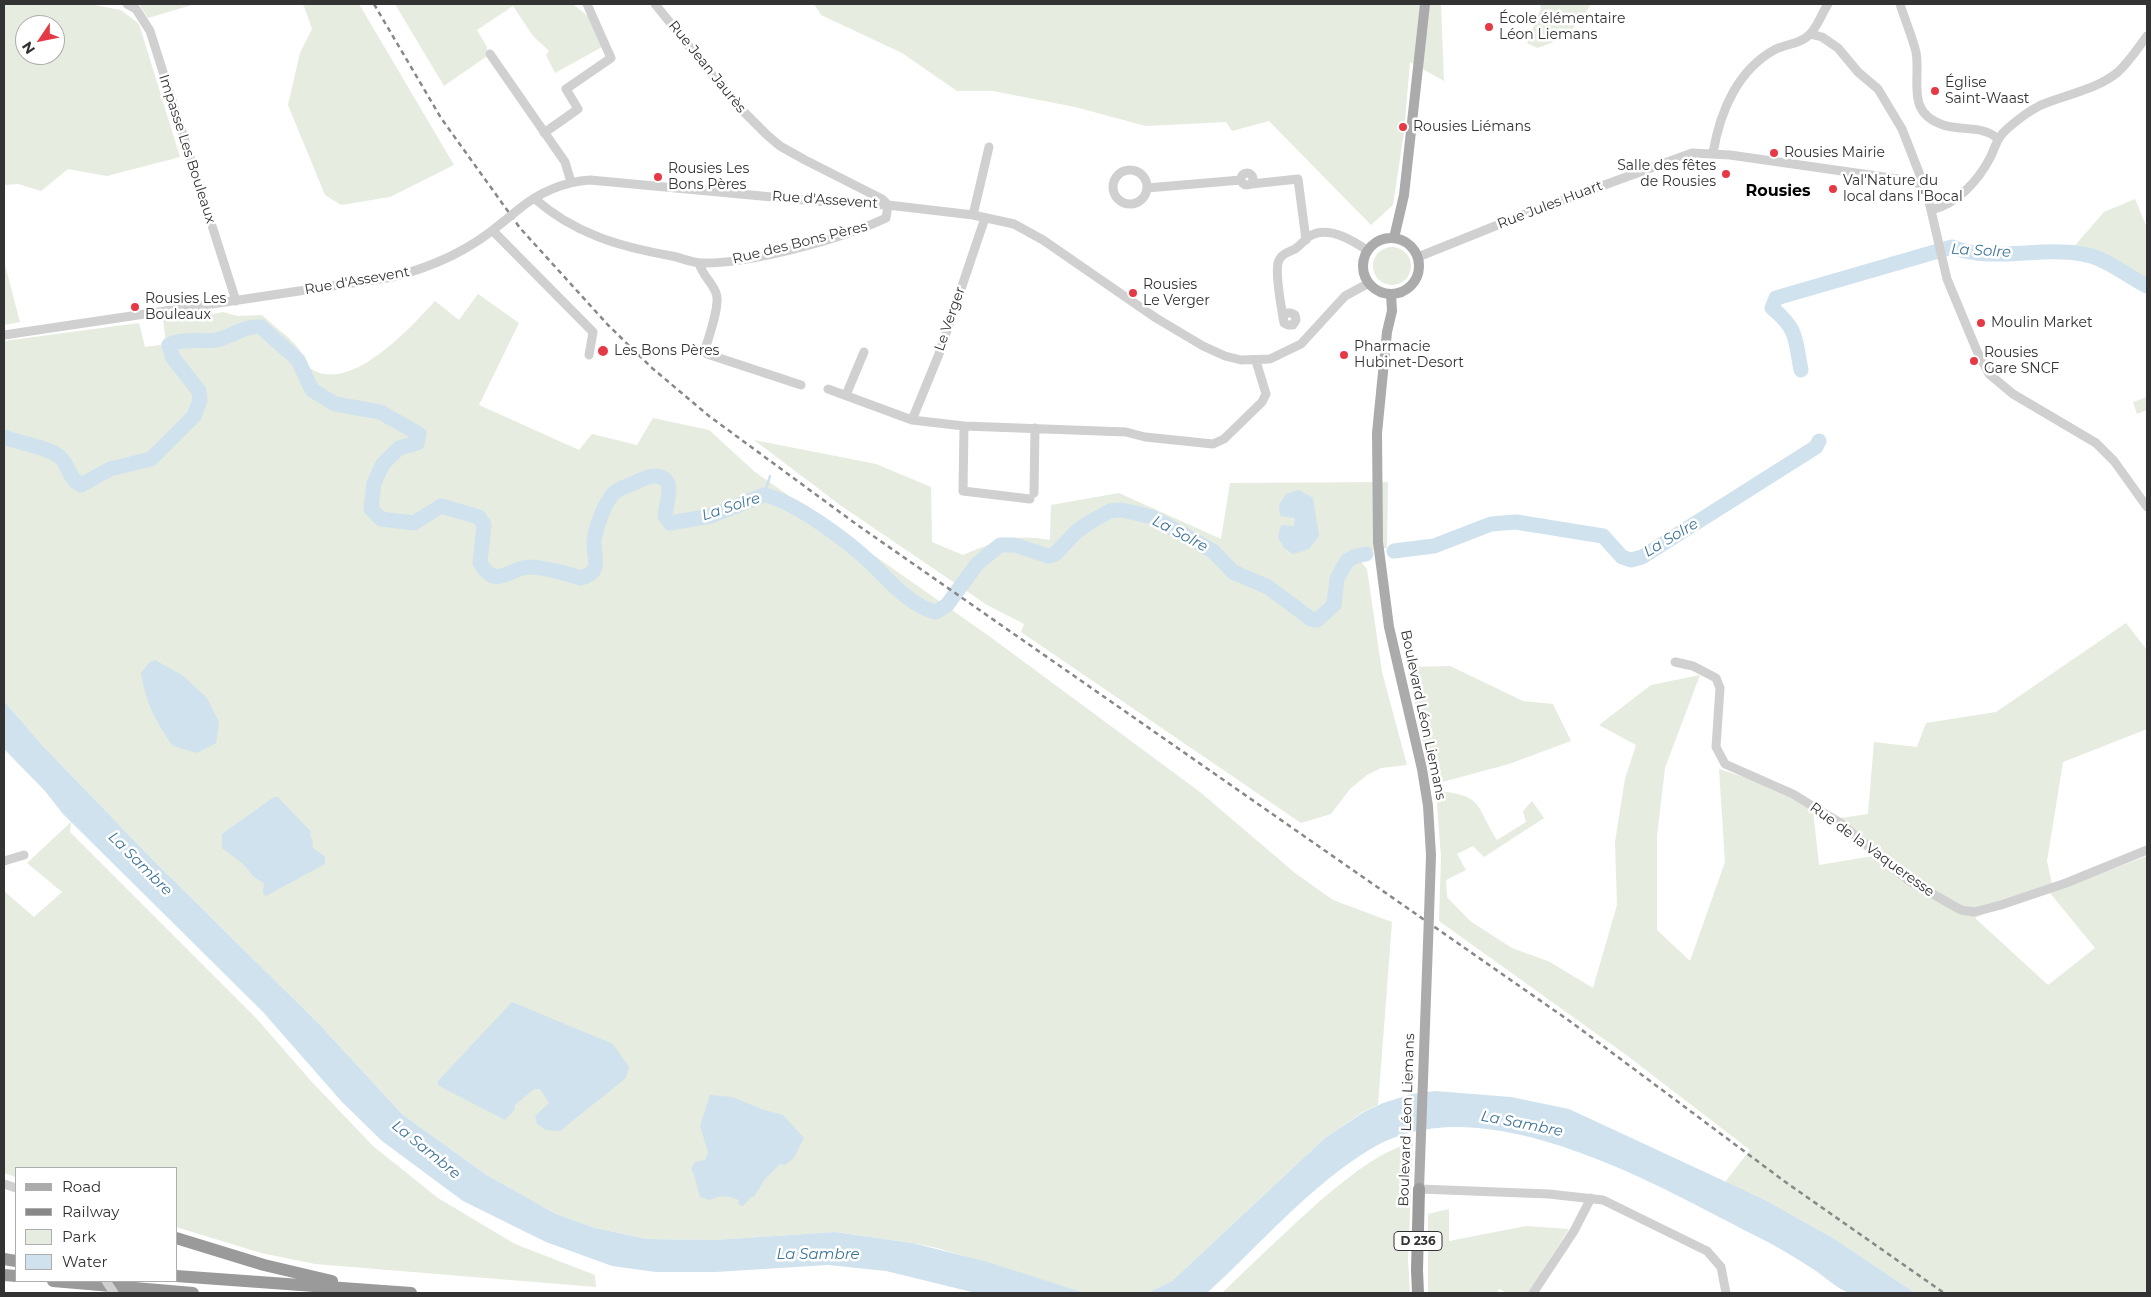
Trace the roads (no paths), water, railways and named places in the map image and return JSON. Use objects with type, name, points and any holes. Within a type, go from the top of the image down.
[{"type":"highway","name":"Boulevard Léon Liemans","points":[[1418,1293],[1419,1189]]},
{"type":"highway","points":[[178,1239],[287,1272],[382,1291]]},
{"type":"highway","points":[[178,1276],[411,1293]]},
{"type":"highway","points":[[65,1282],[193,1293]]},
{"type":"main road","points":[[1394,238],[1404,195],[1425,4]]},
{"type":"main road","points":[[1394,238],[1408,244],[1418,257],[1419,270],[1413,283],[1404,291],[1391,294],[1382,292],[1369,283],[1364,266],[1368,251],[1380,241],[1394,238]]},
{"type":"main road","name":"Boulevard Léon Liemans","points":[[1391,294],[1392,311],[1377,433],[1378,542],[1390,627],[1422,769],[1428,806],[1431,862],[1419,1189]]},
{"type":"street","name":"Impasse Les Bouleaux","points":[[127,4],[136,9],[150,31],[236,301]]},
{"type":"street","points":[[544,133],[578,109],[566,90],[611,58],[587,4]]},
{"type":"street","name":"Rue Jean Jaurès","points":[[655,4],[734,103],[767,135],[780,146],[868,191],[888,205]]},
{"type":"street","points":[[1713,153],[1720,121],[1735,89],[1751,66],[1768,54],[1810,34],[1828,4]]},
{"type":"street","points":[[1900,4],[1916,51],[1918,70],[1915,84],[1921,108],[1935,122],[1950,127],[1986,131],[1998,139]]},
{"type":"street","points":[[1810,34],[1822,37],[1838,48],[1858,72],[1878,89],[1902,128],[1916,162],[1931,210],[1941,261],[1982,363],[1995,381],[2031,406],[2096,444],[2114,461],[2147,507]]},
{"type":"street","points":[[1931,210],[1950,202],[1975,182],[1998,139],[2009,127],[2032,110],[2100,83],[2119,71],[2147,36]]},
{"type":"street","points":[[490,54],[565,162],[571,182]]},
{"type":"street","points":[[973,215],[989,148]]},
{"type":"street","name":"Rue Jules Huart","points":[[1418,257],[1686,154],[1713,153],[1912,180],[1923,186]]},
{"type":"street","points":[[1147,188],[1241,180],[1246,185],[1298,179],[1306,240]]},
{"type":"street","name":"Rue d'Assevent","points":[[4,335],[400,275],[448,258],[493,231],[534,198],[553,188],[571,182],[611,182],[815,202],[888,205],[973,215],[1022,227],[1147,313],[1203,346],[1225,356],[1256,361],[1283,354],[1301,344],[1345,296],[1369,283]]},
{"type":"street","name":"Rue des Bons Pères","points":[[534,198],[559,218],[593,236],[621,245],[699,263],[718,262],[767,254],[869,226],[886,218],[888,205]]},
{"type":"street","name":"Le Verger","points":[[912,420],[939,354],[985,218]]},
{"type":"street","points":[[493,231],[593,332],[589,355]]},
{"type":"street","points":[[1283,318],[1278,262],[1281,256],[1315,234],[1336,234],[1354,240],[1368,251]]},
{"type":"street","points":[[699,263],[701,273],[716,294],[717,305],[705,350],[707,354],[802,384]]},
{"type":"street","points":[[846,396],[864,352]]},
{"type":"street","points":[[828,388],[912,420],[964,426],[1126,432],[1145,437],[1214,444],[1231,435],[1262,402],[1266,394],[1256,361]]},
{"type":"street","points":[[964,426],[963,491],[1032,496],[1035,428]]},
{"type":"street","name":"Rue de la Vaqueresse","points":[[1675,662],[1693,666],[1716,678],[1720,688],[1716,747],[1724,764],[1793,794],[1839,822],[1908,880],[1961,910],[1974,912],[2017,899],[2066,883],[2147,850]]},
{"type":"street","points":[[4,861],[24,855]]},
{"type":"street","points":[[1419,1189],[1591,1198],[1614,1204],[1707,1251],[1721,1267],[1726,1293]]},
{"type":"street","points":[[1533,1293],[1583,1217],[1591,1198]]},
{"type":"street","points":[[107,1282],[114,1293]]},
{"type":"water","points":[[1299,490],[1313,498],[1319,536],[1309,549],[1293,554],[1284,548],[1278,537],[1281,525],[1294,526],[1295,518],[1280,516],[1279,505],[1286,494]]},
{"type":"water","points":[[155,660],[182,675],[207,698],[219,722],[216,743],[197,753],[173,746],[152,711],[143,684],[141,673],[149,663]]},
{"type":"water","name":"La Sambre","points":[[4,701],[42,745],[153,860],[319,1024],[402,1114],[485,1174],[556,1214],[595,1228],[647,1239],[715,1240],[835,1232],[912,1243],[984,1261],[1085,1293],[976,1293],[886,1271],[828,1265],[715,1272],[656,1272],[612,1266],[546,1242],[463,1201],[382,1141],[342,1102],[263,1012],[63,814],[45,791],[4,749]]},
{"type":"water","points":[[274,797],[278,797],[311,832],[312,847],[325,857],[325,864],[266,896],[263,893],[264,883],[255,878],[242,863],[222,848],[222,834]]},
{"type":"water","points":[[512,1002],[613,1044],[629,1067],[626,1078],[560,1131],[546,1130],[537,1124],[535,1116],[549,1103],[540,1089],[534,1089],[515,1105],[515,1109],[505,1120],[439,1086],[437,1082]]},
{"type":"water","name":"La Sambre","points":[[1435,1091],[1511,1097],[1569,1109],[1765,1200],[1833,1238],[1915,1293],[1850,1293],[1837,1287],[1816,1271],[1767,1242],[1665,1189],[1616,1167],[1566,1148],[1515,1134],[1465,1127],[1417,1131],[1374,1147],[1329,1178],[1308,1196],[1207,1293],[1147,1293],[1172,1281],[1325,1138],[1364,1112],[1383,1103],[1412,1094]]},
{"type":"water","points":[[710,1095],[732,1097],[764,1110],[783,1115],[804,1138],[794,1158],[785,1165],[780,1164],[765,1179],[754,1197],[751,1197],[743,1206],[738,1204],[739,1200],[728,1197],[721,1196],[710,1200],[700,1197],[691,1169],[695,1162],[705,1160],[708,1152],[700,1126]]},
{"type":"waterway","name":"La Solre","points":[[1801,370],[1794,335],[1787,322],[1772,308],[1776,298],[1952,247],[1984,254],[2049,252],[2082,254],[2099,259],[2147,286]]},
{"type":"waterway","name":"La Solre","points":[[4,437],[41,448],[60,457],[71,476],[81,485],[110,469],[151,459],[194,416],[200,400],[199,391],[173,358],[169,345],[185,341],[216,340],[244,329],[261,327],[298,360],[312,390],[335,404],[380,412],[419,434],[417,443],[399,448],[383,464],[374,483],[371,509],[381,519],[414,523],[441,506],[479,517],[484,525],[480,562],[486,571],[497,577],[531,567],[543,568],[581,578],[593,572],[596,563],[594,541],[604,508],[611,496],[621,488],[654,476],[661,477],[668,485],[669,491],[665,516],[670,523],[711,516],[764,495],[777,499],[791,505],[836,534],[910,599],[936,612],[947,605],[977,564],[1000,545],[1015,545],[1048,556],[1055,554],[1077,531],[1110,511],[1122,510],[1152,517],[1213,551],[1233,572],[1268,587],[1311,619],[1317,620],[1334,605],[1337,579],[1348,560],[1366,554]]},
{"type":"waterway","name":"La Solre","points":[[1394,551],[1434,546],[1491,524],[1516,522],[1603,536],[1622,557],[1631,560],[1642,557],[1816,447],[1819,441]]},
{"type":"waterway","points":[[764,495],[770,476]]},
{"type":"railway","points":[[374,4],[441,118],[520,228],[608,325],[652,368],[709,416],[856,524],[1571,1022],[1784,1181],[1944,1293]]},
{"type":"place","name":"École élémentaire Léon Liemans","points":[[1489,27]]},
{"type":"place","name":"Église Saint-Waast","points":[[1935,91]]},
{"type":"place","name":"Rousies Liémans","points":[[1403,127]]},
{"type":"place","name":"Rousies Mairie","points":[[1774,153]]},
{"type":"place","name":"Salle des fêtes de Rousies","points":[[1726,174]]},
{"type":"place","name":"Rousies Les Bons Pères","points":[[658,177]]},
{"type":"place","name":"Val'Nature du local dans l'Bocal","points":[[1833,189]]},
{"type":"place","name":"Rousies Le Verger","points":[[1133,293]]},
{"type":"place","name":"Rousies Les Bouleaux","points":[[135,307]]},
{"type":"place","name":"Moulin Market","points":[[1981,323]]},
{"type":"place","name":"Les Bons Pères","points":[[603,351]]},
{"type":"place","name":"Pharmacie Hubinet-Desort","points":[[1344,355]]},
{"type":"place","name":"Rousies Gare SNCF","points":[[1974,361]]},
{"type":"district","name":"Rousies","points":[[1778,191]]}]
